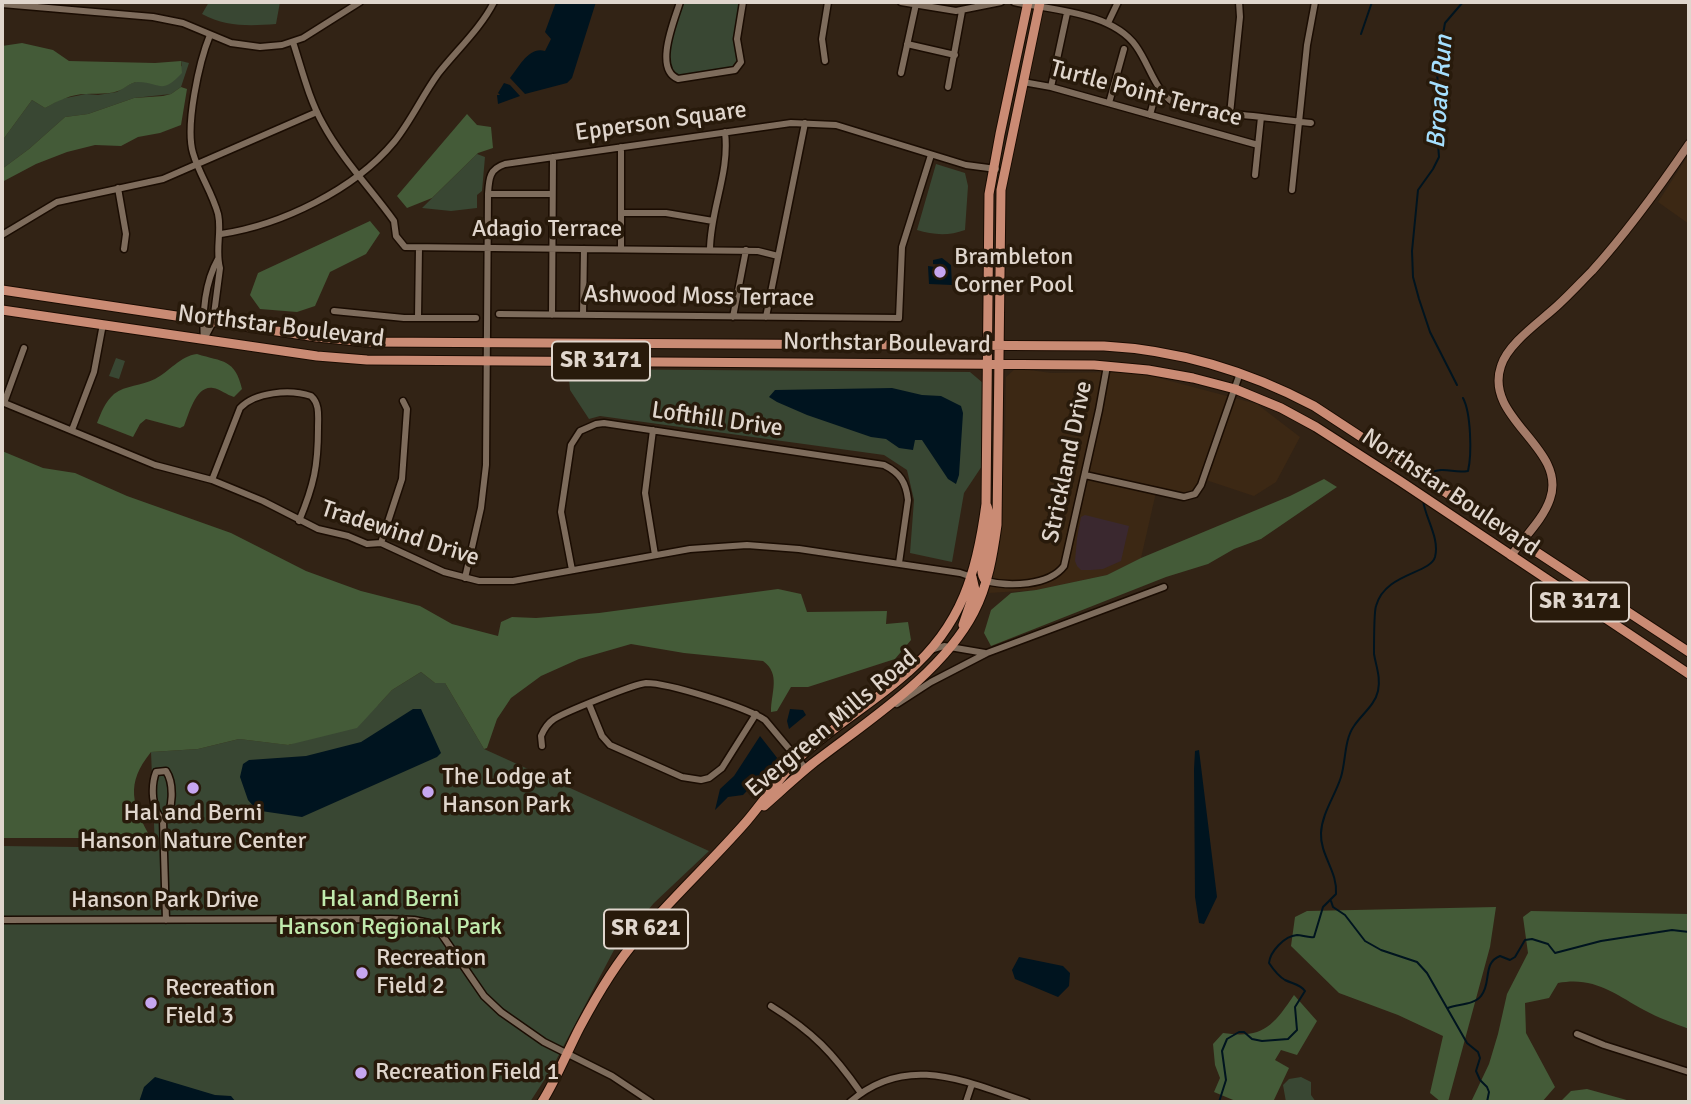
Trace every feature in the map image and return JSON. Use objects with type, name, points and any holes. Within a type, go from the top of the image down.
[{"type":"main road","name":"Evergreen Mills Road","points":[[542,1102],[605,985],[635,941],[747,821],[798,759],[827,733],[908,673],[930,651],[961,604],[972,577],[986,503],[988,216],[993,169],[1028,3]]},
{"type":"main road","name":"Evergreen Mills Road","points":[[747,821],[806,769],[913,686],[961,632],[975,610],[986,581],[997,525],[1000,208],[1004,171],[1039,5]]},
{"type":"main road","name":"Northstar Boulevard","points":[[2,290],[366,342],[1104,346],[1151,349],[1190,357],[1240,373],[1314,407],[1689,652]]},
{"type":"main road","name":"Northstar Boulevard","points":[[2,310],[344,358],[1107,366],[1173,374],[1234,389],[1297,416],[1400,481],[1689,674]]},
{"type":"main road","points":[[986,503],[990,513],[981,567],[982,577],[986,581]]},
{"type":"main road","points":[[961,632],[975,590],[972,577]]},
{"type":"street","points":[[2,4],[153,17],[183,23],[231,43],[272,46],[293,42],[312,34],[360,2]]},
{"type":"street","points":[[221,234],[255,227],[293,213],[330,194],[358,174],[396,139],[429,87],[494,2]]},
{"type":"street","points":[[680,2],[666,44],[669,72],[678,79],[735,70],[739,67],[741,62],[737,39],[743,2]]},
{"type":"street","points":[[825,61],[822,39],[828,2]]},
{"type":"street","points":[[901,2],[962,10],[1001,2]]},
{"type":"street","points":[[1014,2],[1039,5],[1108,23],[1124,33],[1136,46],[1163,94],[1176,105],[1191,112],[1311,123]]},
{"type":"street","points":[[1108,23],[1118,2]]},
{"type":"street","points":[[1230,114],[1240,16],[1238,2]]},
{"type":"street","points":[[1292,190],[1315,2]]},
{"type":"street","points":[[901,73],[916,4]]},
{"type":"street","points":[[948,87],[962,10]]},
{"type":"street","points":[[1051,87],[1067,13]]},
{"type":"street","points":[[204,339],[213,322],[221,234],[213,198],[191,145],[190,124],[210,35]]},
{"type":"street","points":[[293,42],[317,112],[337,148],[394,221],[399,242],[405,247],[419,248],[418,317]]},
{"type":"street","points":[[907,44],[955,55]]},
{"type":"street","points":[[1109,103],[1124,49]]},
{"type":"street","name":"Turtle Point Terrace","points":[[1023,82],[1051,87],[1258,145]]},
{"type":"street","points":[[1150,115],[1153,104],[1163,94]]},
{"type":"street","points":[[2,235],[57,202],[163,179],[317,112]]},
{"type":"street","points":[[1255,175],[1261,117]]},
{"type":"street","points":[[766,317],[805,123]]},
{"type":"street","name":"Epperson Square","points":[[465,578],[481,508],[486,465],[488,194],[489,177],[498,166],[805,123],[836,125],[966,165],[1004,171]]},
{"type":"street","points":[[710,250],[726,159],[726,132]]},
{"type":"street","points":[[1511,556],[1549,502],[1552,484],[1546,461],[1508,410],[1502,396],[1498,376],[1502,362],[1509,350],[1604,257],[1633,223],[1689,144]]},
{"type":"street","points":[[621,147],[621,250]]},
{"type":"street","name":"Ashwood Moss Terrace","points":[[499,314],[899,318],[902,247],[931,155]]},
{"type":"street","points":[[552,315],[553,157]]},
{"type":"street","points":[[118,188],[126,234],[124,249]]},
{"type":"street","points":[[488,194],[552,194]]},
{"type":"street","points":[[621,213],[666,213],[713,221]]},
{"type":"street","name":"Adagio Terrace","points":[[419,248],[746,250],[778,256]]},
{"type":"street","points":[[583,315],[584,249]]},
{"type":"street","points":[[733,317],[746,250]]},
{"type":"street","points":[[204,339],[203,320],[211,271],[218,259]]},
{"type":"street","points":[[334,311],[476,318]]},
{"type":"street","points":[[72,430],[94,372],[103,324]]},
{"type":"street","points":[[3,402],[24,348]]},
{"type":"street","name":"Strickland Drive","points":[[986,581],[1003,585],[1028,583],[1061,570],[1066,561],[1107,366]]},
{"type":"street","points":[[1085,475],[1184,497],[1195,494],[1201,485],[1240,373]]},
{"type":"street","points":[[212,480],[240,408],[246,402],[258,395],[267,394],[311,396],[316,400],[318,410],[317,469],[299,521]]},
{"type":"street","points":[[381,543],[402,479],[407,409],[403,401]]},
{"type":"street","name":"Tradewind Drive","points":[[3,402],[155,465],[212,480],[263,500],[318,530],[348,536],[367,544],[381,543],[444,572],[465,578],[495,583],[690,549],[760,545],[899,563],[972,577]]},
{"type":"street","name":"Lofthill Drive","points":[[572,570],[561,512],[571,445],[580,431],[596,424],[884,465],[905,482],[908,500],[899,563]]},
{"type":"street","points":[[653,430],[645,492],[655,555]]},
{"type":"street","name":"SR 621","points":[[860,727],[931,682],[987,653],[1164,587]]},
{"type":"street","points":[[930,651],[940,646],[987,653]]},
{"type":"street","points":[[542,746],[541,736],[553,720],[645,683],[735,705],[756,714],[765,720],[806,769]]},
{"type":"street","points":[[589,704],[602,736],[610,744],[692,780],[709,778],[722,768],[756,714]]},
{"type":"street","points":[[163,820],[171,810],[170,777],[162,770],[154,776],[154,789],[155,810],[163,820],[166,920]]},
{"type":"street","name":"Hanson Park Drive","points":[[2,920],[390,919],[426,922],[440,932],[484,996],[501,1012],[544,1042],[612,1076],[651,1102]]},
{"type":"street","points":[[771,1006],[812,1034],[841,1063],[862,1093]]},
{"type":"street","points":[[1577,1034],[1689,1072]]},
{"type":"street","points":[[850,1102],[883,1082],[915,1074],[947,1076],[1027,1102]]},
{"type":"street","points":[[966,1102],[972,1084]]},
{"type":"shaded area","points":[[1689,154],[1689,224],[1658,202]]},
{"type":"shaded area","points":[[1016,368],[1051,373],[1144,374],[1257,404],[1300,437],[1276,482],[1254,496],[1200,478],[1195,489],[1187,494],[1157,488],[1141,558],[1107,575],[1036,590],[989,593],[1005,434],[1006,377]]},
{"type":"shaded area","points":[[1085,515],[1129,526],[1121,561],[1103,569],[1081,570],[1077,566],[1077,538],[1081,517]]},
{"type":"green space","points":[[209,2],[280,2],[276,24],[247,25],[220,21],[202,14]]},
{"type":"green space","points":[[680,2],[743,2],[738,31],[739,67],[674,77],[666,52]]},
{"type":"green space","points":[[22,43],[53,50],[69,61],[181,61],[182,73],[165,86],[135,82],[121,90],[80,94],[45,108],[32,100],[2,141],[2,46]]},
{"type":"green space","points":[[181,61],[189,63],[181,87],[171,94],[134,98],[88,114],[65,117],[2,169],[2,141],[32,100],[45,108],[61,99],[117,92],[130,84],[182,66]]},
{"type":"green space","points":[[181,87],[187,89],[181,125],[138,137],[121,146],[95,145],[67,152],[2,182],[2,169],[65,117],[88,114],[134,98],[171,94]]},
{"type":"green space","points":[[467,114],[477,125],[491,127],[493,148],[478,153],[432,198],[407,208],[397,196]]},
{"type":"green space","points":[[477,154],[485,157],[482,191],[477,195],[477,208],[451,211],[422,208]]},
{"type":"green space","points":[[936,164],[965,173],[968,186],[965,230],[941,234],[917,230]]},
{"type":"green space","points":[[370,221],[380,233],[366,254],[330,272],[315,306],[297,312],[260,309],[250,295],[258,273]]},
{"type":"green space","points":[[197,354],[227,363],[236,372],[242,389],[234,397],[213,388],[202,391],[194,401],[184,426],[180,428],[146,419],[133,437],[97,423],[114,394],[155,379],[185,358]]},
{"type":"green space","points":[[116,358],[125,361],[119,379],[109,376]]},
{"type":"green space","points":[[568,369],[970,372],[983,383],[982,466],[964,493],[952,562],[910,553],[914,500],[907,470],[884,455],[600,416],[589,419],[570,390]]},
{"type":"green space","points":[[2,451],[43,468],[75,473],[127,496],[231,533],[306,571],[361,591],[420,606],[452,624],[498,636],[501,622],[512,617],[536,618],[599,613],[778,589],[801,594],[807,612],[887,611],[886,624],[908,622],[911,640],[895,659],[808,687],[791,687],[777,711],[771,712],[774,684],[772,672],[763,661],[684,653],[631,644],[579,659],[541,676],[511,698],[497,719],[487,748],[484,749],[445,683],[435,683],[421,672],[392,690],[357,728],[288,745],[239,739],[198,749],[151,752],[137,774],[134,795],[139,815],[151,838],[2,838]]},
{"type":"green space","points":[[1324,479],[1337,487],[1261,539],[1234,549],[1208,564],[1166,577],[991,646],[984,633],[991,610],[1011,593],[1107,575]]},
{"type":"green space","name":"Hal and Berni Hanson Regional Park","points":[[421,672],[435,683],[445,683],[484,749],[709,851],[654,903],[614,950],[552,1068],[530,1102],[2,1102],[2,846],[155,848],[151,752],[198,749],[239,739],[289,745],[378,705],[392,690]]},
{"type":"green space","points":[[1496,907],[1490,947],[1448,1102],[1441,1102],[1430,1093],[1443,1036],[1398,1015],[1339,993],[1291,946],[1295,917],[1307,911]]},
{"type":"green space","points":[[1531,911],[1689,914],[1689,1029],[1593,984],[1571,981],[1558,983],[1549,998],[1525,1003],[1526,1033],[1555,1087],[1542,1102],[1471,1102],[1489,1064],[1507,994],[1528,953],[1523,917]]},
{"type":"green space","points":[[1294,995],[1317,1021],[1297,1055],[1281,1050],[1275,1060],[1289,1068],[1273,1102],[1238,1102],[1214,1092],[1220,1078],[1215,1065],[1213,1044],[1223,1033],[1248,1034],[1266,1028],[1280,1015]]},
{"type":"green space","points":[[1301,1077],[1311,1082],[1311,1095],[1316,1102],[1286,1102],[1283,1085],[1289,1079]]},
{"type":"green space","points":[[1587,1089],[1634,1102],[1560,1102],[1571,1091]]},
{"type":"water","points":[[556,2],[596,2],[572,78],[567,83],[525,94],[510,78],[529,54],[545,51],[551,39],[545,32]]},
{"type":"water","points":[[504,83],[510,85],[520,96],[498,104],[497,95],[500,95],[498,93]]},
{"type":"water","name":"Brambleton Corner Pool","points":[[942,258],[951,265],[952,285],[929,284],[928,266],[942,268],[941,265],[933,264],[933,260]]},
{"type":"water","points":[[892,388],[941,396],[961,406],[963,413],[959,475],[956,484],[948,479],[922,440],[915,440],[913,450],[899,448],[886,439],[871,437],[807,415],[769,397],[775,390]]},
{"type":"water","points":[[413,709],[421,709],[441,753],[437,757],[302,817],[261,811],[248,800],[240,777],[243,764],[249,760],[306,756],[361,742]]},
{"type":"water","points":[[790,709],[803,710],[806,715],[789,729],[787,721]]},
{"type":"water","points":[[760,736],[778,759],[743,795],[728,797],[715,810],[720,789],[734,776]]},
{"type":"water","points":[[1199,750],[1217,897],[1204,924],[1199,923],[1195,897],[1194,769],[1195,751]]},
{"type":"water","points":[[1019,957],[1063,966],[1070,973],[1069,986],[1058,997],[1015,979],[1012,970]]},
{"type":"water","points":[[155,1077],[215,1095],[231,1096],[236,1102],[139,1102],[144,1087]]},
{"type":"waterway","points":[[1361,34],[1372,2]]},
{"type":"waterway","name":"Broad Run","points":[[1457,385],[1430,332],[1413,277],[1412,251],[1418,190],[1439,157],[1437,72],[1445,23],[1463,2]]},
{"type":"waterway","name":"Broad Run","points":[[1426,474],[1439,470],[1468,471],[1470,434],[1463,398]]},
{"type":"waterway","name":"Broad Run","points":[[1219,1102],[1226,1080],[1222,1051],[1227,1039],[1239,1032],[1262,1041],[1288,1039],[1297,1030],[1295,1007],[1305,991],[1299,985],[1285,980],[1269,963],[1278,945],[1287,938],[1297,935],[1314,937],[1323,907],[1336,894],[1334,878],[1321,841],[1322,826],[1341,777],[1351,732],[1378,691],[1379,677],[1374,654],[1376,606],[1388,587],[1425,567],[1435,557],[1436,543],[1423,500]]},
{"type":"waterway","points":[[1331,901],[1333,907],[1345,915],[1365,941],[1381,950],[1417,962],[1427,973],[1467,1043],[1478,1052],[1480,1058],[1476,1071],[1489,1092],[1487,1102]]},
{"type":"waterway","points":[[1448,1008],[1478,999],[1484,991],[1494,959],[1500,956],[1510,960],[1515,957],[1525,940],[1532,939],[1548,944],[1555,953],[1601,941],[1672,930],[1689,932]]},
{"type":"place","name":"Brambleton Corner Pool","points":[[940,272]]},
{"type":"place","name":"Hal and Berni Hanson Nature Center","points":[[193,788]]},
{"type":"place","name":"The Lodge at Hanson Park","points":[[428,792]]},
{"type":"place","name":"Recreation Field 2","points":[[362,973]]},
{"type":"place","name":"Recreation Field 3","points":[[151,1003]]},
{"type":"place","name":"Recreation Field 1","points":[[361,1073]]}]
